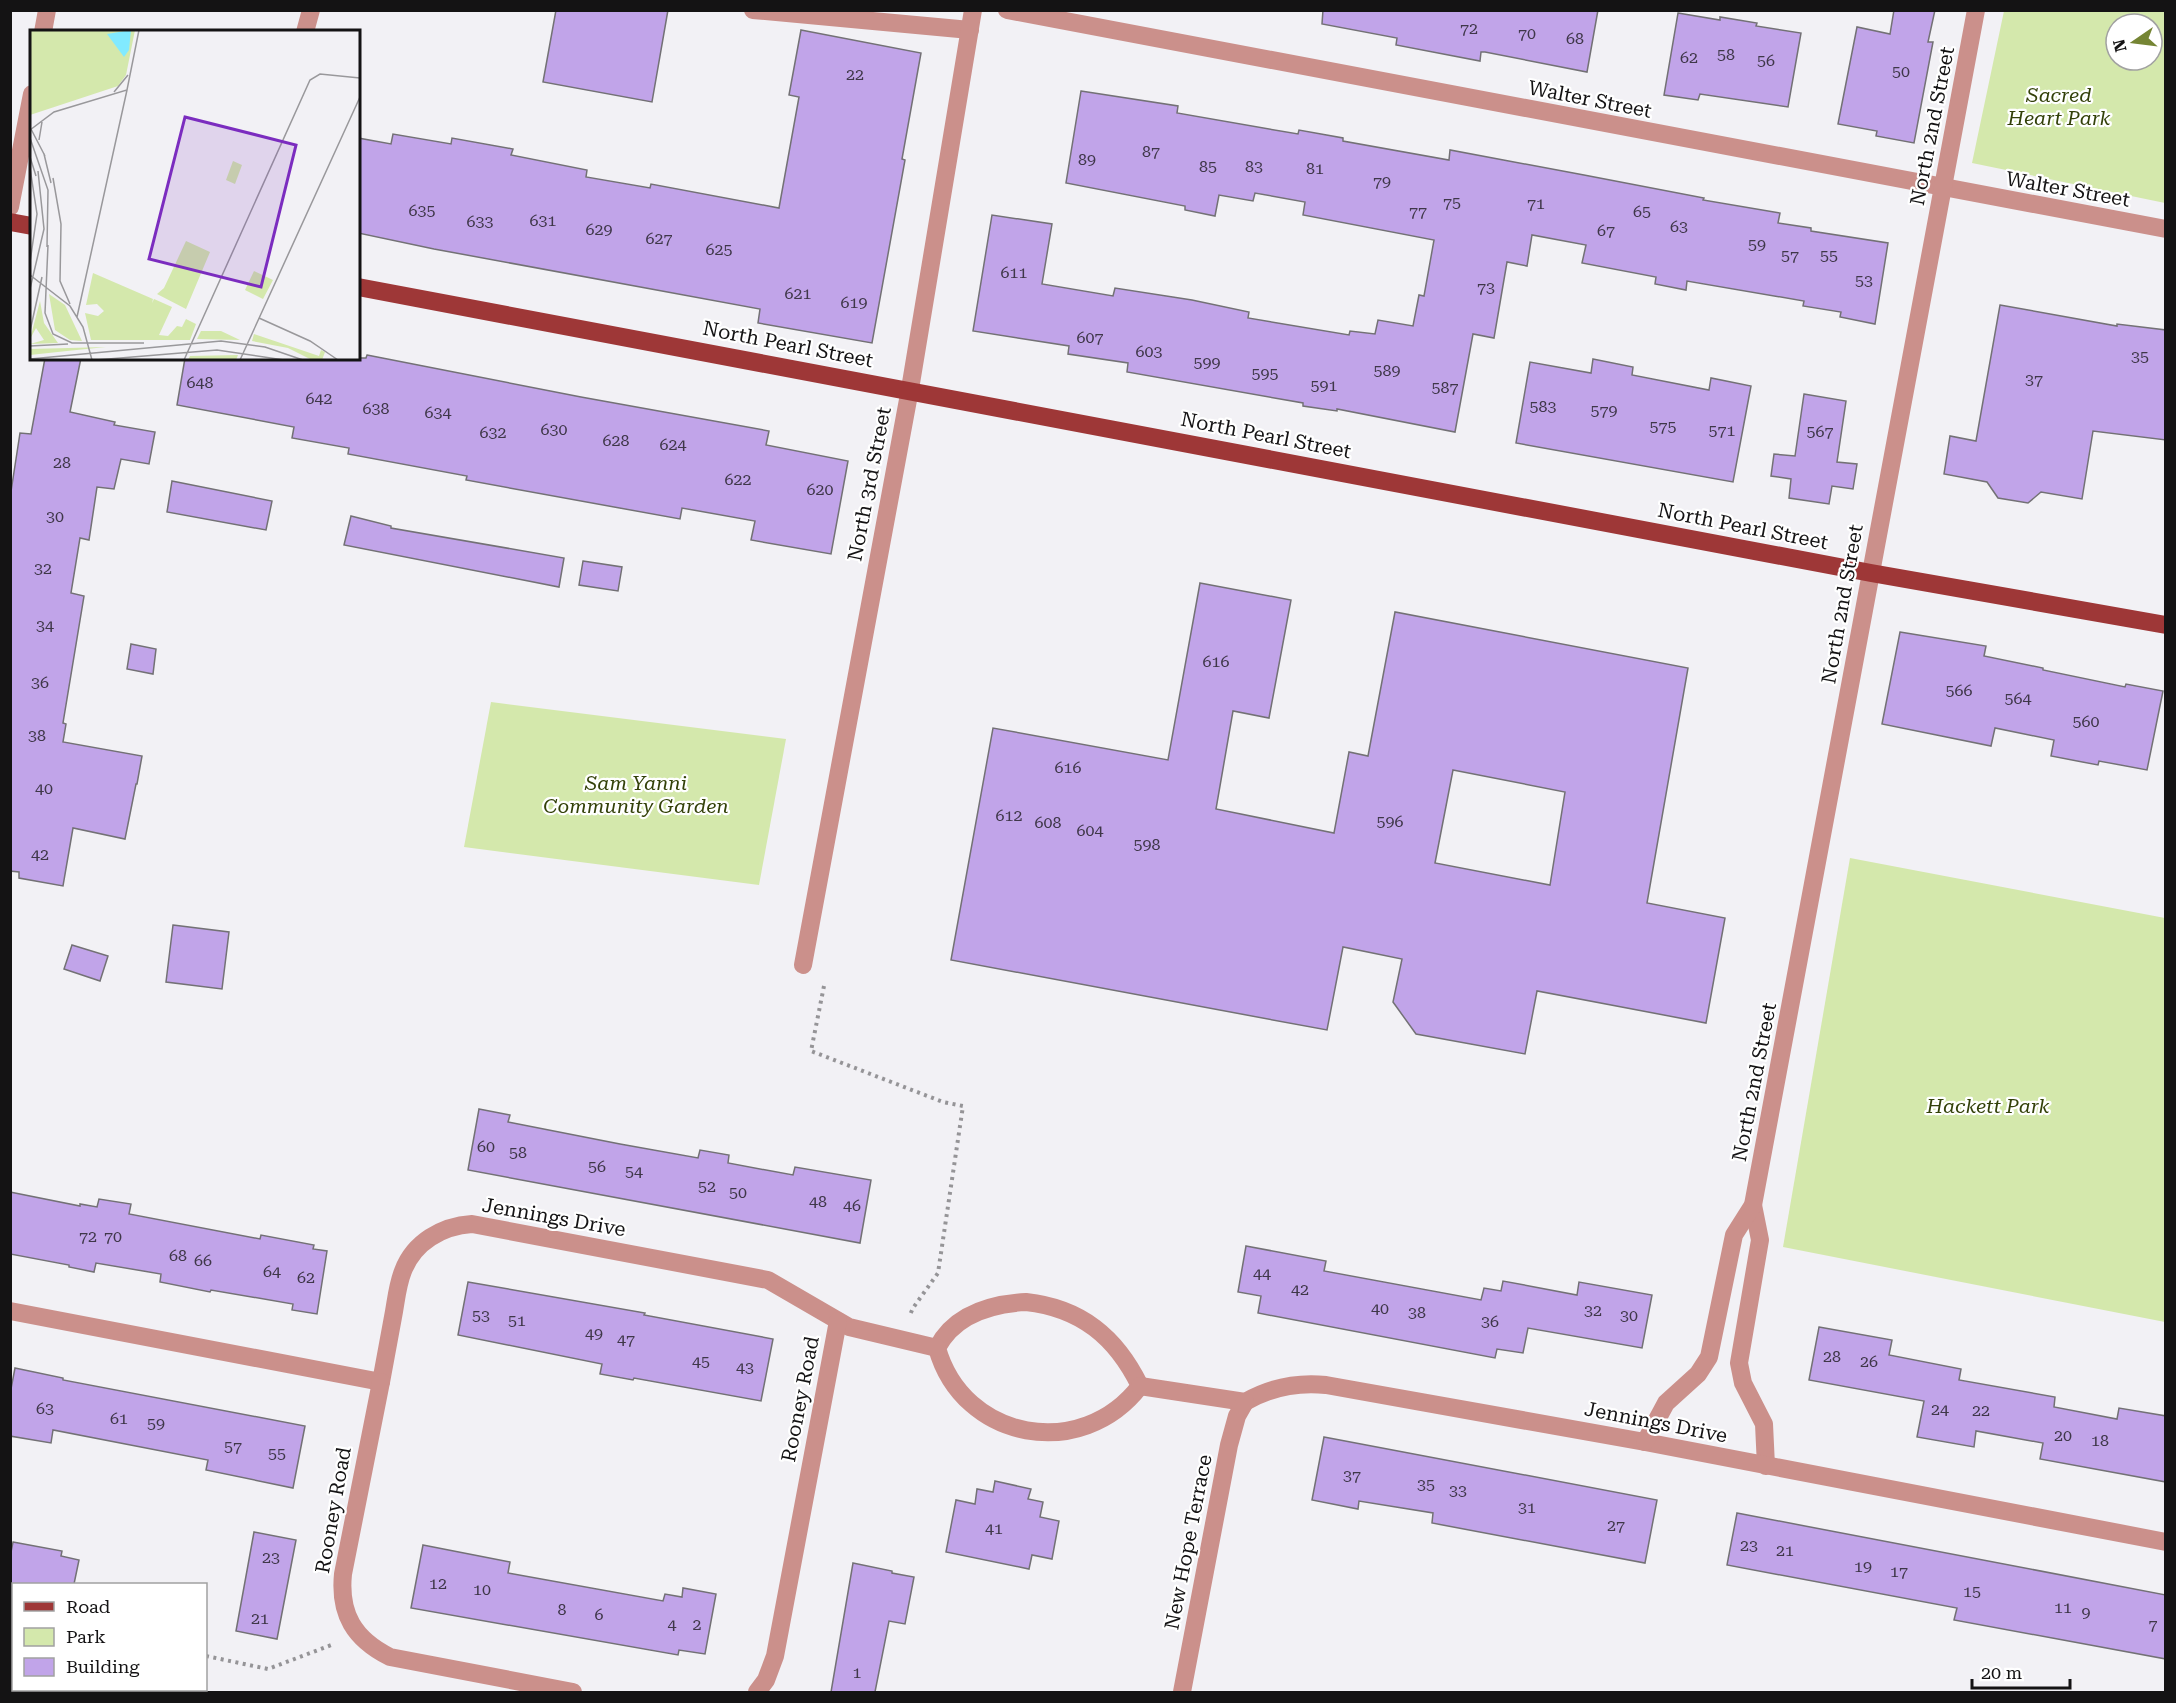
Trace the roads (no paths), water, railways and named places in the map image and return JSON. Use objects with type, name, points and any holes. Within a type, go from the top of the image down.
[{"type":"main road","points":[[10,222],[30,226]]},
{"type":"main road","name":"North Pearl Street","points":[[360,287],[910,389],[1871,573],[2166,625]]},
{"type":"street","points":[[43,30],[47,10]]},
{"type":"street","points":[[305,30],[311,10]]},
{"type":"street","points":[[753,10],[970,30]]},
{"type":"street","name":"North 3rd Street","points":[[803,965],[910,389],[973,10]]},
{"type":"street","name":"Walter Street","points":[[1007,10],[2166,230]]},
{"type":"street","name":"North 2nd Street","points":[[1646,1442],[1666,1403],[1698,1374],[1709,1357],[1734,1235],[1753,1205],[1976,10]]},
{"type":"street","points":[[10,207],[30,104]]},
{"type":"street","name":"North 2nd Street","points":[[1753,1205],[1760,1240],[1739,1363],[1743,1383],[1764,1424],[1766,1466]]},
{"type":"street","name":"Jennings Drive","points":[[381,1382],[399,1284],[408,1260],[425,1241],[447,1228],[459,1225],[484,1225],[759,1278],[777,1284],[849,1327],[937,1348]]},
{"type":"street","points":[[1012,1303],[1043,1304],[1064,1310],[1096,1328],[1111,1341],[1133,1371],[1140,1386],[1124,1403],[1105,1417],[1090,1424],[1060,1431],[1029,1431],[996,1421],[980,1412],[960,1395],[941,1364],[937,1348],[950,1329],[982,1310],[1012,1303]]},
{"type":"street","points":[[10,1311],[381,1382]]},
{"type":"street","name":"Rooney Road","points":[[757,1692],[766,1680],[775,1656],[838,1321]]},
{"type":"street","name":"Rooney Road","points":[[381,1382],[342,1587],[346,1612],[358,1634],[378,1651],[402,1660],[573,1692]]},
{"type":"street","name":"Jennings Drive","points":[[1245,1402],[1258,1394],[1289,1385],[1309,1383],[1326,1385],[1646,1442],[2166,1542]]},
{"type":"street","points":[[1140,1386],[1245,1402]]},
{"type":"street","name":"New Hope Terrace","points":[[1182,1692],[1229,1444],[1237,1416],[1245,1402]]},
{"type":"park label","name":"Sacred Heart Park","points":[[2059,106]]},
{"type":"park label","name":"Sam Yanni Community Garden","points":[[636,794]]},
{"type":"park label","name":"Hackett Park","points":[[1988,1106]]}]
